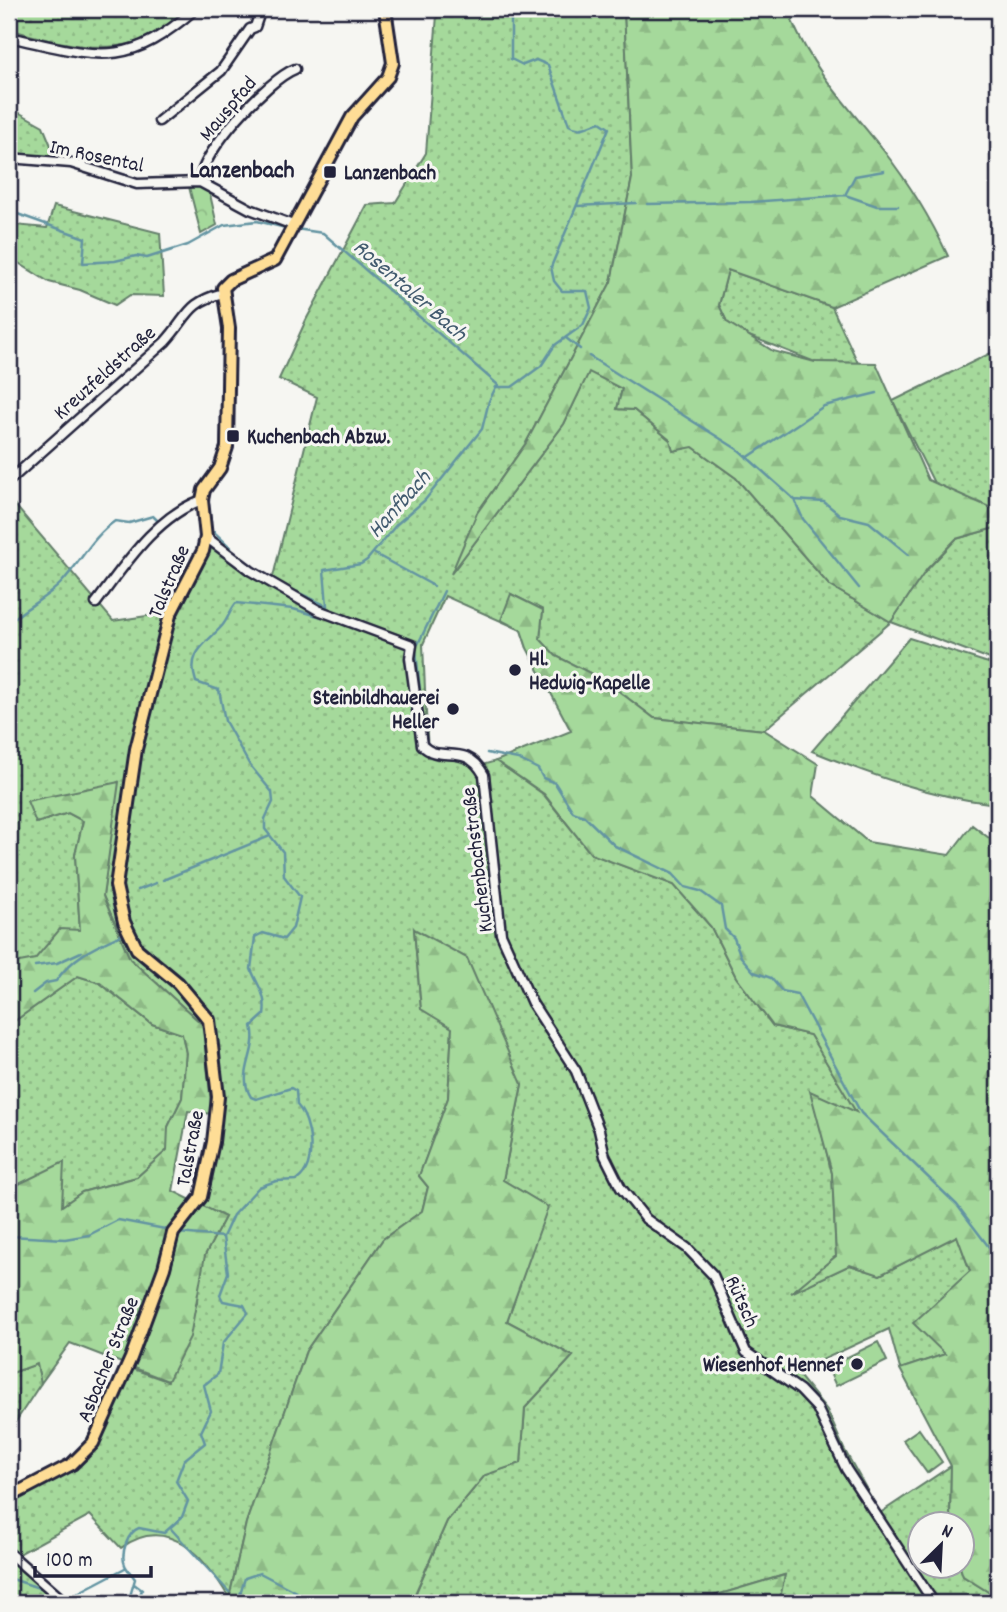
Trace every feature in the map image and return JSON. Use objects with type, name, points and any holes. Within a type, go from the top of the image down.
[{"type":"main road","points":[[202,500],[204,490],[220,468],[227,447],[229,328],[223,293],[231,280],[275,260],[352,117],[391,71],[389,25],[385,9]]},
{"type":"main road","name":"Talstraße","points":[[173,1233],[201,1197],[213,1142],[218,1097],[209,1020],[178,983],[137,949],[124,922],[116,886],[136,749],[170,615],[203,551],[206,537],[202,500]]},
{"type":"main road","name":"Asbacher Straße","points":[[9,1497],[72,1464],[93,1443],[131,1358],[164,1268],[173,1233]]},
{"type":"street","points":[[9,37],[108,55],[130,52],[175,27],[195,9]]},
{"type":"street","name":"Mauspfad","points":[[159,121],[221,71],[250,29],[256,27],[261,9]]},
{"type":"street","name":"Mauspfad","points":[[200,182],[207,158],[248,108],[277,76],[295,69]]},
{"type":"street","name":"Im Rosental","points":[[9,158],[71,163],[137,184],[200,182]]},
{"type":"street","points":[[200,182],[250,209],[293,225]]},
{"type":"street","name":"Kreuzfeldstraße","points":[[9,481],[165,342],[181,325],[192,306],[200,299],[223,293]]},
{"type":"street","points":[[96,603],[143,542],[186,506],[202,500]]},
{"type":"street","name":"Kuchenbachstraße","points":[[206,537],[251,571],[318,610],[412,645],[410,658],[422,745],[432,753],[458,753],[470,757],[484,775],[501,934],[532,1003],[558,1041]]},
{"type":"street","name":"Rütsch","points":[[558,1041],[576,1071],[599,1130],[605,1156],[621,1188],[646,1219],[681,1243],[713,1275],[746,1352],[800,1390],[817,1408],[846,1469],[934,1603]]},
{"type":"street","points":[[9,1553],[66,1603]]},
{"type":"green space","points":[[9,9],[187,9],[161,31],[140,41],[103,47],[64,43],[9,29]]},
{"type":"green space","points":[[434,9],[624,9],[632,178],[611,282],[526,443],[477,513],[454,570],[564,424],[589,371],[622,389],[617,409],[634,410],[670,440],[693,447],[736,478],[829,585],[891,622],[764,730],[654,718],[604,680],[556,656],[540,639],[543,610],[511,594],[527,648],[521,630],[445,596],[423,644],[428,757],[453,759],[475,767],[496,761],[543,794],[591,854],[674,885],[711,927],[736,977],[773,1026],[810,1035],[857,1113],[811,1092],[832,1173],[836,1256],[794,1291],[850,1265],[880,1275],[957,1235],[970,1271],[946,1354],[900,1369],[889,1329],[796,1372],[827,1410],[844,1449],[880,1513],[951,1466],[950,1510],[906,1510],[906,1580],[969,1580],[998,1598],[998,1603],[779,1603],[784,1575],[690,1603],[417,1603],[414,1597],[447,1521],[485,1475],[521,1463],[525,1408],[573,1356],[507,1321],[547,1207],[503,1180],[522,1084],[414,929],[421,1009],[452,1027],[448,1098],[419,1176],[428,1187],[422,1211],[383,1239],[306,1351],[246,1523],[229,1598],[210,1569],[185,1545],[155,1535],[139,1538],[121,1548],[90,1515],[17,1555],[72,1603],[9,1603],[9,1491],[68,1461],[87,1439],[122,1365],[167,1381],[197,1303],[198,1278],[205,1255],[225,1217],[198,1205],[212,1114],[203,1025],[130,959],[103,896],[118,782],[36,823],[68,813],[83,821],[75,855],[80,931],[60,930],[14,988],[9,1017],[9,498],[113,621],[167,613],[202,539],[272,581],[317,397],[279,379],[306,320],[367,205],[395,203],[426,153],[437,15]]},
{"type":"green space","points":[[624,9],[805,9],[792,21],[801,40],[833,89],[902,175],[948,256],[832,307],[728,270],[719,305],[727,322],[773,351],[815,362],[876,363],[928,480],[998,511],[998,527],[956,539],[927,569],[891,622],[829,585],[736,478],[693,447],[673,451],[670,440],[634,410],[617,409],[622,389],[589,372],[564,424],[451,574],[477,513],[526,443],[611,282],[632,178]]},
{"type":"green space","points":[[9,107],[43,126],[56,158],[9,155]]},
{"type":"green space","points":[[195,185],[209,190],[217,225],[201,234],[189,187]]},
{"type":"green space","points":[[54,206],[160,233],[164,296],[130,295],[115,305],[80,290],[49,282],[9,257],[15,225],[47,228]]},
{"type":"green space","points":[[728,270],[832,307],[858,363],[815,362],[744,334],[727,322],[719,305]]},
{"type":"green space","points":[[997,350],[998,513],[935,485],[893,401]]},
{"type":"green space","points":[[998,527],[998,662],[891,622],[922,575],[956,539]]},
{"type":"green space","points":[[511,594],[543,610],[540,639],[556,656],[604,680],[654,718],[764,730],[818,764],[813,796],[868,842],[949,855],[972,825],[998,845],[998,1598],[969,1580],[976,1580],[976,1510],[950,1510],[951,1466],[900,1369],[945,1354],[913,1323],[970,1271],[957,1236],[880,1275],[850,1265],[791,1293],[836,1256],[832,1173],[810,1091],[856,1112],[810,1035],[773,1026],[736,977],[711,927],[674,885],[591,854],[544,794],[496,761],[571,731],[527,648],[521,630],[501,620]]},
{"type":"green space","points":[[909,638],[998,666],[998,825],[989,803],[921,790],[812,751]]},
{"type":"green space","points":[[119,782],[103,896],[130,959],[203,1025],[212,1114],[188,1111],[173,1191],[225,1217],[205,1255],[190,1337],[168,1381],[70,1343],[41,1383],[37,1364],[9,1374],[9,1181],[13,1187],[64,1162],[62,1206],[82,1192],[137,1177],[167,1150],[168,1127],[182,1098],[186,1053],[182,1034],[152,1024],[100,983],[78,976],[9,1025],[14,988],[9,964],[35,959],[60,929],[80,930],[75,855],[83,821],[68,813],[36,823],[27,801]]},
{"type":"green space","points":[[414,929],[467,958],[522,1084],[503,1180],[548,1207],[507,1321],[573,1356],[525,1408],[521,1463],[485,1475],[447,1521],[414,1596],[418,1603],[228,1603],[246,1523],[306,1351],[383,1239],[422,1211],[428,1187],[419,1176],[448,1098],[452,1028],[421,1009]]},
{"type":"green space","points":[[78,976],[100,983],[152,1024],[182,1034],[186,1053],[182,1098],[168,1127],[168,1150],[137,1177],[82,1192],[61,1207],[12,1187],[9,1181],[9,1025]]},
{"type":"green space","name":"Wiesenhof Hennef","points":[[878,1342],[887,1361],[836,1386],[827,1367]]},
{"type":"green space","points":[[37,1364],[41,1383],[9,1432],[9,1374]]},
{"type":"green space","points":[[919,1429],[942,1462],[927,1473],[903,1440]]},
{"type":"green space","points":[[785,1575],[779,1603],[690,1603]]},
{"type":"waterway","name":"Hanfbach","points":[[128,1603],[135,1579],[124,1560],[126,1544],[131,1534],[139,1528],[164,1533],[182,1517],[188,1501],[176,1481],[184,1460],[205,1443],[201,1432],[211,1411],[204,1385],[218,1374],[223,1343],[248,1313],[244,1305],[223,1301],[220,1295],[228,1273],[223,1237],[233,1215],[259,1187],[276,1181],[297,1180],[304,1173],[310,1154],[309,1132],[297,1105],[296,1091],[291,1088],[256,1099],[251,1097],[246,1079],[253,1045],[252,1026],[264,1015],[265,1008],[263,996],[251,969],[255,937],[263,933],[284,939],[293,928],[300,897],[284,876],[283,852],[265,829],[265,819],[273,802],[272,792],[249,764],[225,721],[219,690],[196,682],[196,656],[224,623],[236,603],[293,609],[322,617],[327,606],[324,570],[361,564],[367,560],[397,524],[425,500],[482,429],[489,401],[496,387],[512,387],[541,366],[555,345],[583,325],[591,308],[587,291],[562,291],[554,281],[551,267],[609,128],[600,122],[581,128],[569,125],[548,65],[536,60],[523,65],[511,59],[511,19],[496,15],[462,14],[445,9]]},
{"type":"waterway","points":[[845,195],[855,176],[884,171]]},
{"type":"waterway","points":[[647,204],[751,202],[845,195],[877,206],[898,206]]},
{"type":"waterway","points":[[577,206],[636,203]]},
{"type":"waterway","name":"Rosentaler Bach","points":[[9,211],[85,238],[83,263],[115,261],[136,256],[147,258],[188,245],[224,225],[257,221],[286,228]]},
{"type":"waterway","name":"Rosentaler Bach","points":[[296,229],[323,233],[498,385]]},
{"type":"waterway","points":[[566,338],[580,349]]},
{"type":"waterway","points":[[589,356],[740,451],[795,500],[824,502],[840,515],[869,522],[909,555]]},
{"type":"waterway","points":[[747,458],[824,406],[877,393]]},
{"type":"waterway","points":[[795,501],[803,519],[859,588]]},
{"type":"waterway","points":[[9,623],[61,583],[100,535],[115,521],[129,523],[153,516],[158,521]]},
{"type":"waterway","points":[[214,532],[231,548]]},
{"type":"waterway","points":[[375,554],[434,586]]},
{"type":"waterway","points":[[239,556],[255,569]]},
{"type":"waterway","points":[[286,587],[327,606]]},
{"type":"waterway","points":[[418,644],[444,591]]},
{"type":"waterway","points":[[416,651],[425,740],[431,749]]},
{"type":"waterway","points":[[487,753],[518,759],[538,769],[543,778],[555,783],[573,812],[584,816],[615,846],[673,874],[685,887],[700,891],[721,906],[725,929],[734,938],[741,957],[754,972],[771,978],[782,991],[797,994],[861,1113],[957,1205],[998,1259]]},
{"type":"waterway","points":[[163,880],[270,836]]},
{"type":"waterway","points":[[138,890],[156,883]]},
{"type":"waterway","points":[[33,993],[46,983],[56,981],[85,953],[121,935]]},
{"type":"waterway","points":[[35,966],[57,963],[81,952]]},
{"type":"waterway","points":[[9,1236],[65,1239],[89,1235],[118,1220],[165,1229]]},
{"type":"waterway","points":[[178,1233],[223,1237]]},
{"type":"waterway","points":[[172,1530],[229,1592]]},
{"type":"waterway","points":[[68,1598],[125,1568]]},
{"type":"waterway","points":[[240,1595],[245,1578],[260,1573],[317,1603]]},
{"type":"waterway","points":[[9,1578],[39,1588]]},
{"type":"waterway","points":[[134,1584],[142,1590],[136,1603]]},
{"type":"place","name":"Lanzenbach","points":[[330,172]]},
{"type":"place","name":"Kuchenbach Abzw.","points":[[233,436]]},
{"type":"place","name":"Hl. Hedwig-Kapelle","points":[[515,670]]},
{"type":"place","name":"Steinbildhauerei Heller","points":[[453,709]]},
{"type":"place","name":"Wiesenhof Hennef","points":[[857,1364]]},
{"type":"district","name":"Lanzenbach","points":[[242,169]]}]
